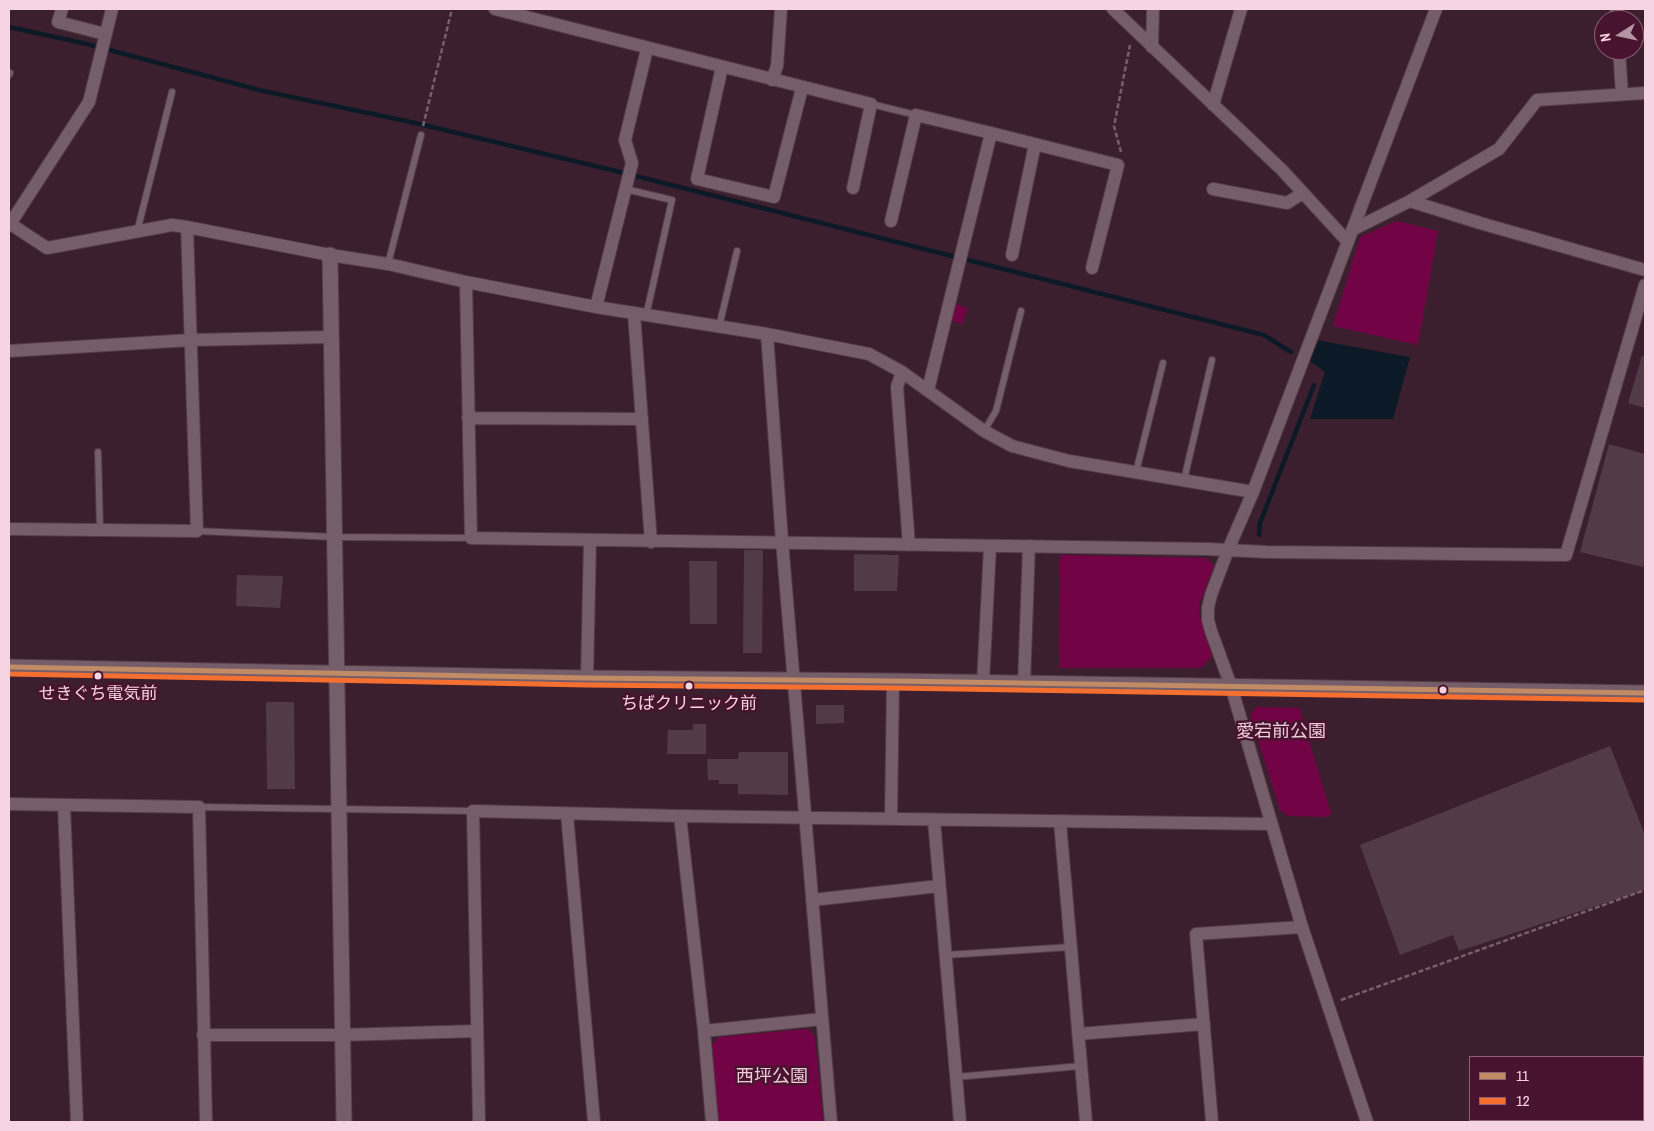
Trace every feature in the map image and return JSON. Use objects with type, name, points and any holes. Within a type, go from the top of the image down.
[{"type":"street","points":[[62,9],[58,22],[105,34]]},
{"type":"street","points":[[112,9],[89,102],[9,224],[47,248],[172,226],[188,227],[330,255],[388,264],[466,282],[596,307],[767,334],[868,354],[902,372],[984,432],[1012,446],[1069,461],[1253,492]]},
{"type":"street","points":[[495,9],[722,68],[871,104],[853,188]]},
{"type":"street","points":[[772,80],[776,66],[781,9]]},
{"type":"street","points":[[1113,9],[1350,236]]},
{"type":"street","points":[[1152,47],[1153,9]]},
{"type":"street","points":[[1213,105],[1241,9]]},
{"type":"street","points":[[1368,1122],[1302,927],[1231,686],[1208,620],[1211,595],[1253,492],[1436,9]]},
{"type":"street","points":[[596,307],[632,163],[625,140],[647,49]]},
{"type":"street","points":[[1620,60],[1622,94]]},
{"type":"street","points":[[722,68],[697,179],[774,197],[802,88]]},
{"type":"street","points":[[1350,236],[1499,148],[1537,100],[1645,93]]},
{"type":"street","points":[[891,221],[916,115],[1118,166],[1092,268]]},
{"type":"street","points":[[928,390],[990,133]]},
{"type":"street","points":[[1012,255],[1035,144]]},
{"type":"street","points":[[1213,189],[1287,203],[1303,193]]},
{"type":"street","points":[[1410,201],[1489,226],[1645,270]]},
{"type":"street","points":[[9,529],[197,532],[188,227]]},
{"type":"street","points":[[330,255],[344,1122]]},
{"type":"street","points":[[466,282],[471,538],[651,542],[782,541],[1266,552],[1566,555],[1645,285]]},
{"type":"street","points":[[640,315],[642,419],[651,542]]},
{"type":"street","points":[[767,334],[782,541],[831,1122]]},
{"type":"street","points":[[9,351],[191,340],[331,337]]},
{"type":"street","points":[[902,372],[898,387],[909,545]]},
{"type":"street","points":[[468,418],[642,419]]},
{"type":"street","points":[[587,678],[590,540]]},
{"type":"street","points":[[983,683],[990,546]]},
{"type":"street","points":[[1024,684],[1029,546]]},
{"type":"street","points":[[9,668],[1645,694]]},
{"type":"street","points":[[891,819],[893,681]]},
{"type":"street","points":[[9,804],[199,807],[206,1122]]},
{"type":"street","points":[[64,806],[77,1122]]},
{"type":"street","points":[[479,1122],[473,811],[680,816],[1271,824]]},
{"type":"street","points":[[567,814],[594,1122]]},
{"type":"street","points":[[680,816],[704,1031],[712,1122]]},
{"type":"street","points":[[934,820],[960,1122]]},
{"type":"street","points":[[1060,822],[1086,1122]]},
{"type":"street","points":[[812,900],[940,886]]},
{"type":"street","points":[[1212,1122],[1196,934],[1302,927]]},
{"type":"street","points":[[704,1031],[822,1019]]},
{"type":"street","points":[[1078,1034],[1204,1024]]},
{"type":"street","points":[[204,1034],[342,1035],[477,1031]]},
{"type":"lane","points":[[138,232],[172,92]]},
{"type":"lane","points":[[871,104],[916,115]]},
{"type":"lane","points":[[388,264],[421,135]]},
{"type":"lane","points":[[625,189],[672,200],[640,315]]},
{"type":"lane","points":[[718,327],[737,251]]},
{"type":"lane","points":[[984,432],[996,411],[1020,312]]},
{"type":"lane","points":[[1184,480],[1212,360]]},
{"type":"lane","points":[[1136,472],[1163,363]]},
{"type":"lane","points":[[98,452],[100,530]]},
{"type":"lane","points":[[197,532],[335,537],[471,538]]},
{"type":"lane","points":[[199,807],[473,811]]},
{"type":"lane","points":[[946,955],[1071,947]]},
{"type":"lane","points":[[956,1077],[1081,1066]]},
{"type":"path","points":[[424,123],[452,9]]},
{"type":"path","points":[[1118,166],[1121,152],[1114,126],[1133,28]]},
{"type":"path","points":[[1328,1005],[1645,890]]},
{"type":"green space","points":[[1396,221],[1438,231],[1418,345],[1333,326],[1360,237]]},
{"type":"green space","points":[[956,304],[968,308],[962,324],[951,320]]},
{"type":"green space","points":[[1060,555],[1206,558],[1214,566],[1199,605],[1200,616],[1212,656],[1201,668],[1059,668]]},
{"type":"green space","name":"愛宕前公園","points":[[1257,707],[1299,708],[1331,813],[1328,817],[1288,816],[1280,810],[1250,715]]},
{"type":"green space","name":"西坪公園","points":[[808,1029],[815,1037],[823,1122],[718,1122],[711,1046],[719,1037]]},
{"type":"water","points":[[1316,340],[1410,357],[1393,419],[1310,419],[1325,372],[1307,359]]},
{"type":"building","points":[[1642,356],[1645,357],[1645,408],[1628,403]]},
{"type":"building","points":[[1609,444],[1645,454],[1645,559],[1643,567],[1580,552]]},
{"type":"building","points":[[744,550],[763,550],[762,653],[743,653]]},
{"type":"building","points":[[854,554],[899,555],[897,591],[854,591]]},
{"type":"building","points":[[689,561],[717,561],[717,624],[690,624]]},
{"type":"building","points":[[237,575],[283,576],[280,608],[236,606]]},
{"type":"building","points":[[266,702],[294,702],[295,789],[267,789]]},
{"type":"building","points":[[816,705],[844,705],[844,723],[816,724]]},
{"type":"building","points":[[693,724],[706,724],[706,754],[667,754],[668,730],[693,730]]},
{"type":"building","points":[[1610,746],[1645,835],[1645,890],[1459,951],[1453,935],[1400,955],[1360,845]]},
{"type":"building","points":[[739,752],[788,752],[788,795],[738,794],[738,784],[719,784],[719,780],[708,780],[707,759],[738,759]]},
{"type":"waterway","points":[[9,27],[87,44],[263,91],[411,122],[616,171],[1264,335],[1291,352]]},
{"type":"waterway","points":[[1259,535],[1260,523],[1314,385]]},
{"type":"transit line","name":"11","points":[[9,667],[587,678],[1645,693]]},
{"type":"transit line","name":"12","points":[[9,674],[587,685],[1645,700]]},
{"type":"place","name":"せきぐち電気前","points":[[98,676]]},
{"type":"place","name":"ちばクリニック前","points":[[689,686]]}]
